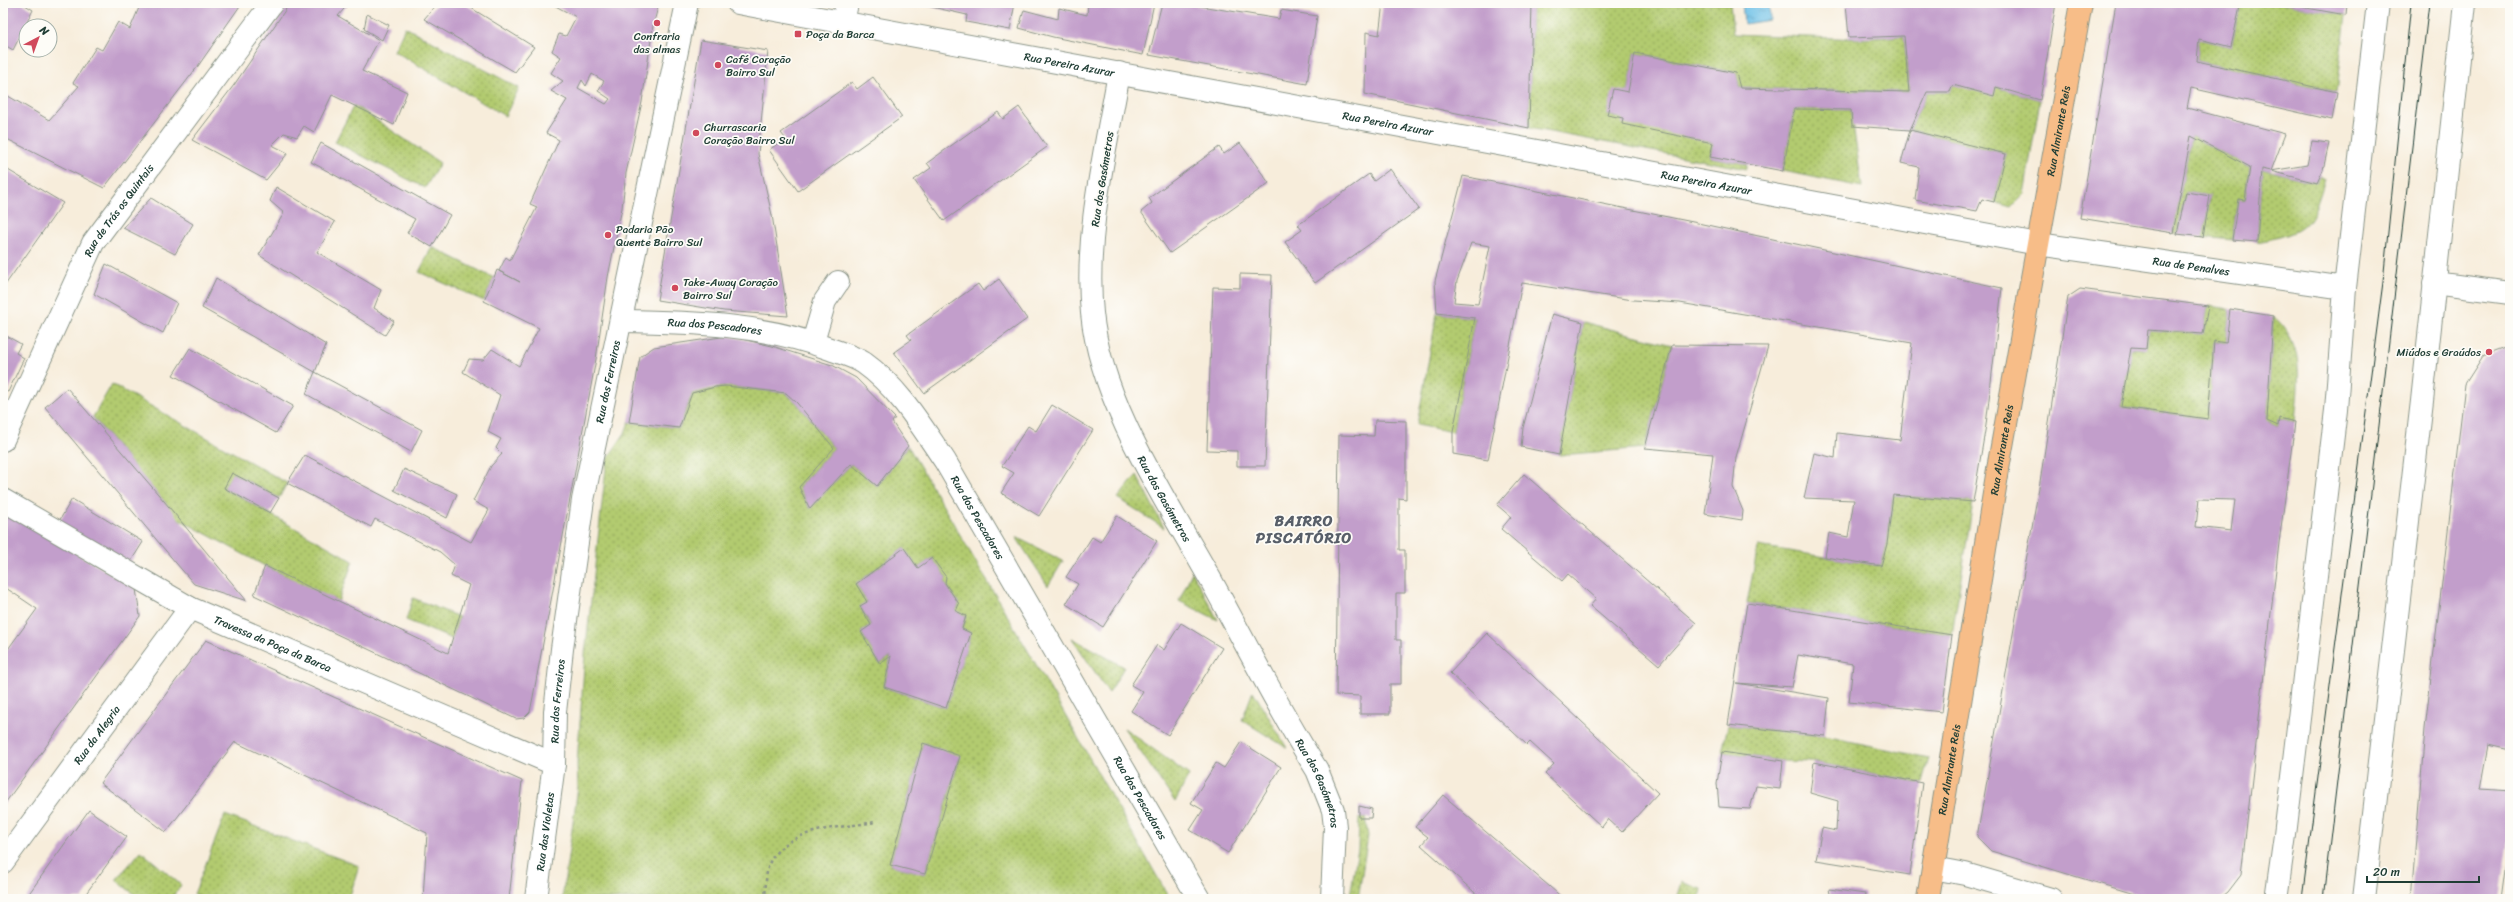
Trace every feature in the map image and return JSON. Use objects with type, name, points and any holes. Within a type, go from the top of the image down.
[{"type":"main road","name":"Rua Almirante Reis","points":[[1928,899],[2000,463],[2081,3]]},
{"type":"street","name":"Rua de Trás os Quintais","points":[[3,440],[93,243],[272,3]]},
{"type":"street","name":"Rua dos Ferreiros","points":[[554,764],[555,712],[576,545],[592,454],[622,321],[687,3]]},
{"type":"street","name":"Rua Pereira Azurar","points":[[738,3],[845,13],[1119,73],[2038,244]]},
{"type":"street","points":[[2276,899],[2336,410],[2345,288],[2378,3]]},
{"type":"street","points":[[2364,899],[2465,3]]},
{"type":"street","name":"Rua dos Gasómetros","points":[[1119,73],[1093,231],[1090,286],[1092,314],[1098,347],[1128,430],[1316,770],[1326,792],[1336,827],[1332,899]]},
{"type":"street","name":"Rua de Penalves","points":[[2038,244],[2345,288]]},
{"type":"street","points":[[813,342],[825,301],[838,282]]},
{"type":"street","points":[[2434,283],[2510,293]]},
{"type":"street","name":"Rua dos Pescadores","points":[[622,321],[706,322],[770,332],[813,342],[863,362],[883,379],[906,404],[945,460],[1199,899]]},
{"type":"street","name":"Travessa da Poça da Barca","points":[[3,500],[190,608],[554,764]]},
{"type":"street","name":"Rua da Alegria","points":[[3,862],[190,608]]},
{"type":"street","name":"Rua das Violetas","points":[[536,899],[554,764]]},
{"type":"street","points":[[1934,868],[1965,874],[2051,899]]},
{"type":"path","points":[[765,899],[771,860],[780,848],[793,839],[807,834],[875,822]]},
{"type":"green space","points":[[1532,3],[1730,3],[1733,34],[1860,39],[1904,36],[1909,92],[1740,88],[1736,73],[1635,53],[1628,92],[1607,115],[1713,143],[1710,157],[1747,164],[1747,169],[1529,128]]},
{"type":"green space","points":[[2215,3],[2280,3],[2346,15],[2337,92],[2197,61],[2199,39],[2231,47],[2240,7]]},
{"type":"green space","points":[[405,27],[519,88],[505,116],[394,51]]},
{"type":"green space","points":[[1953,85],[1996,87],[2040,100],[2024,194],[2011,207],[1994,202],[2006,154],[1910,130],[1927,92],[1950,92]]},
{"type":"green space","points":[[354,105],[440,163],[425,188],[335,142]]},
{"type":"green space","points":[[1794,109],[1851,110],[1862,187],[1783,171]]},
{"type":"green space","points":[[2191,136],[2250,167],[2245,200],[2238,199],[2232,240],[2203,237],[2210,196],[2186,192],[2177,234],[2173,233]]},
{"type":"green space","points":[[2262,169],[2317,183],[2320,176],[2325,179],[2315,208],[2310,218],[2304,225],[2297,231],[2287,235],[2257,242]]},
{"type":"green space","points":[[432,247],[494,278],[484,301],[419,272]]},
{"type":"green space","points":[[2208,306],[2230,309],[2226,343],[2214,341],[2208,419],[2121,407],[2131,348],[2146,349],[2148,330],[2203,334]]},
{"type":"green space","points":[[1437,313],[1475,318],[1453,432],[1417,425]]},
{"type":"green space","points":[[2273,316],[2284,327],[2291,339],[2296,352],[2298,365],[2298,393],[2295,422],[2279,418],[2278,426],[2267,421]]},
{"type":"green space","points":[[1583,322],[1672,345],[1645,448],[1559,455]]},
{"type":"green space","points":[[112,384],[287,483],[279,498],[233,473],[224,488],[353,561],[338,602],[265,566],[177,518],[93,417]]},
{"type":"green space","points":[[726,386],[786,393],[797,403],[834,448],[799,487],[810,509],[851,464],[877,486],[908,446],[1041,673],[1170,899],[562,899],[578,787],[577,763],[585,654],[607,459],[625,433],[629,422],[679,428],[692,394]],"holes":[[[904,548],[918,568],[932,558],[946,577],[945,583],[959,604],[956,611],[966,616],[962,629],[971,633],[946,708],[884,687],[891,656],[880,664],[861,632],[871,625],[860,607],[867,602],[856,584]],[[923,743],[960,757],[925,874],[890,865]]]},
{"type":"green space","points":[[1137,475],[1164,528],[1118,498]]},
{"type":"green space","points":[[1893,495],[1973,502],[1952,635],[1747,603],[1758,546],[1881,566],[1887,544]]},
{"type":"green space","points":[[1016,537],[1063,561],[1048,586]]},
{"type":"green space","points":[[1192,572],[1218,620],[1179,601]]},
{"type":"green space","points":[[413,598],[459,617],[452,639],[406,620]]},
{"type":"green space","points":[[1072,638],[1124,667],[1109,693]]},
{"type":"green space","points":[[1253,691],[1287,748],[1242,720]]},
{"type":"green space","points":[[1728,725],[1825,736],[1929,758],[1922,783],[1814,762],[1783,761],[1722,752]]},
{"type":"green space","points":[[1124,728],[1189,775],[1175,802]]},
{"type":"green space","points":[[225,815],[359,866],[349,899],[208,899],[194,894]]},
{"type":"green space","points":[[1359,818],[1365,818],[1368,836],[1358,899],[1350,895],[1358,849]]},
{"type":"green space","points":[[141,851],[181,885],[171,899],[140,899],[116,880]]},
{"type":"green space","points":[[1682,882],[1702,889],[1700,899],[1677,899]]},
{"type":"water","points":[[1742,3],[1769,3],[1770,20],[1744,24]]},
{"type":"building","points":[[3,3],[22,3],[33,10],[29,18],[18,18],[18,40],[13,50],[3,44]]},
{"type":"building","points":[[141,3],[242,3],[198,66],[104,188],[3,137],[3,93],[49,120],[79,86],[73,83],[96,47],[102,50],[118,22],[130,29]]},
{"type":"building","points":[[290,3],[349,3],[338,16],[379,40],[362,71],[407,92],[394,125],[332,95],[314,132],[304,126],[297,137],[284,133],[272,145],[288,153],[266,180],[192,140],[234,85]]},
{"type":"building","points":[[438,3],[463,3],[534,47],[515,72],[424,19]]},
{"type":"building","points":[[550,3],[659,3],[653,26],[642,102],[626,173],[622,208],[608,277],[596,359],[533,697],[530,712],[524,718],[516,719],[254,595],[265,566],[448,653],[469,585],[451,576],[455,565],[440,552],[375,519],[371,527],[287,483],[305,455],[471,542],[489,510],[473,501],[491,466],[502,454],[496,448],[501,439],[488,432],[500,395],[463,372],[469,359],[483,360],[492,349],[519,366],[539,328],[484,301],[497,270],[520,282],[499,271],[506,257],[510,260],[537,207],[530,204],[559,140],[546,133],[567,100],[551,91],[563,81],[551,73],[561,57],[552,51],[559,34],[566,36],[576,17]],"holes":[[[592,74],[604,81],[598,91],[610,99],[606,104],[578,88],[582,80],[586,86]]]},
{"type":"building","points":[[914,3],[1015,3],[1010,30],[966,22],[967,15]]},
{"type":"building","points":[[1088,3],[1154,3],[1143,55],[1053,37],[1019,28],[1024,10],[1058,19],[1059,8],[1087,15]]},
{"type":"building","points":[[1162,3],[1194,3],[1194,5],[1279,19],[1281,10],[1317,16],[1307,84],[1149,55]]},
{"type":"building","points":[[1383,3],[1532,3],[1529,128],[1365,94],[1366,32],[1379,35]]},
{"type":"building","points":[[1846,3],[2056,3],[2040,100],[1996,87],[1994,96],[1953,85],[1950,92],[1927,92],[1910,130],[1852,126],[1851,110],[1794,109],[1783,171],[1710,157],[1713,143],[1622,124],[1623,118],[1607,115],[1613,89],[1628,92],[1635,53],[1736,73],[1740,88],[1909,92],[1904,36],[1849,38]]},
{"type":"building","points":[[2116,3],[2215,3],[2240,7],[2231,47],[2199,39],[2197,61],[2337,92],[2332,120],[2191,88],[2187,108],[2285,134],[2271,171],[2262,169],[2257,242],[2232,240],[2238,199],[2245,200],[2250,167],[2191,136],[2173,233],[2080,218]]},
{"type":"building","points":[[2347,3],[2346,15],[2284,4]]},
{"type":"building","points":[[367,14],[389,25],[382,40],[364,29]]},
{"type":"building","points":[[701,40],[768,51],[758,154],[772,215],[788,316],[724,311],[657,300]]},
{"type":"building","points":[[873,77],[902,117],[798,191],[769,150],[785,138],[781,133],[852,82],[857,89]]},
{"type":"building","points":[[1019,107],[1047,147],[944,221],[914,180],[931,168],[927,163],[998,112],[1003,119]]},
{"type":"building","points":[[1910,130],[2006,154],[1994,202],[1982,199],[1977,211],[1915,200],[1919,167],[1901,163]]},
{"type":"building","points":[[2312,141],[2329,143],[2323,170],[2317,183],[2271,171],[2307,165]]},
{"type":"building","points":[[321,143],[450,215],[432,247],[407,233],[415,219],[311,162]]},
{"type":"building","points":[[1240,143],[1269,183],[1170,253],[1141,212],[1152,203],[1149,198],[1219,147],[1224,154]]},
{"type":"building","points":[[3,167],[63,203],[3,288]]},
{"type":"building","points":[[1390,169],[1419,209],[1315,283],[1285,242],[1302,230],[1298,225],[1369,174],[1374,181]]},
{"type":"building","points":[[1463,176],[1693,222],[2002,288],[1986,425],[1973,502],[1893,495],[1887,544],[1881,566],[1825,557],[1829,533],[1848,537],[1854,500],[1804,498],[1814,453],[1835,458],[1837,433],[1900,440],[1912,343],[1680,303],[1633,300],[1522,283],[1488,460],[1453,454],[1453,432],[1475,318],[1437,313],[1435,281]],"holes":[[[1471,243],[1490,246],[1478,304],[1454,302],[1457,281]]]},
{"type":"building","points":[[276,187],[335,222],[317,252],[381,290],[374,308],[394,321],[385,335],[259,255],[284,213],[270,201]]},
{"type":"building","points":[[2186,192],[2210,196],[2203,237],[2177,234]]},
{"type":"building","points":[[151,198],[193,224],[175,254],[123,228]]},
{"type":"building","points":[[106,264],[177,303],[163,333],[94,294]]},
{"type":"building","points":[[1240,274],[1272,275],[1265,466],[1237,466],[1237,451],[1207,450],[1213,287],[1240,288]]},
{"type":"building","points":[[216,278],[326,345],[315,372],[202,308]]},
{"type":"building","points":[[999,279],[1027,319],[924,393],[894,352],[911,340],[907,335],[978,284],[983,291]]},
{"type":"building","points":[[2080,289],[2208,306],[2203,334],[2148,330],[2146,349],[2131,348],[2121,407],[2208,419],[2214,341],[2226,343],[2230,309],[2273,316],[2267,421],[2278,426],[2279,418],[2295,422],[2279,543],[2241,875],[2228,892],[2219,899],[2151,899],[1991,851],[1977,837],[2040,482],[2068,297]],"holes":[[[2199,499],[2235,500],[2231,531],[2196,527]]]},
{"type":"building","points":[[1552,314],[1583,322],[1559,455],[1521,447],[1523,428]]},
{"type":"building","points":[[3,334],[21,344],[16,353],[24,358],[8,392],[3,390]]},
{"type":"building","points":[[728,336],[772,346],[832,365],[856,378],[895,418],[892,422],[908,446],[877,486],[851,464],[810,509],[799,487],[834,448],[797,403],[786,393],[726,386],[715,387],[692,393],[679,428],[629,422],[640,357],[654,347]]},
{"type":"building","points":[[1672,345],[1768,346],[1736,457],[1733,487],[1743,511],[1742,520],[1705,514],[1713,454],[1645,448]]},
{"type":"building","points":[[2510,346],[2510,750],[2488,745],[2480,789],[2510,791],[2510,824],[2500,899],[2411,899],[2425,729],[2465,384],[2483,356]]},
{"type":"building","points":[[190,348],[293,406],[276,433],[173,375]]},
{"type":"building","points":[[315,372],[422,430],[411,452],[306,394]]},
{"type":"building","points":[[67,388],[247,601],[194,584],[176,563],[45,407]]},
{"type":"building","points":[[1052,405],[1093,430],[1039,516],[1001,493],[1014,473],[1002,466],[1028,426],[1036,431]]},
{"type":"building","points":[[1375,420],[1406,421],[1406,499],[1399,498],[1399,550],[1405,550],[1405,593],[1396,593],[1396,640],[1401,640],[1401,684],[1390,684],[1390,714],[1360,714],[1360,696],[1336,695],[1339,435],[1374,436]]},
{"type":"building","points":[[404,469],[457,494],[447,518],[394,490]]},
{"type":"building","points":[[232,473],[279,498],[270,513],[224,488]]},
{"type":"building","points":[[1524,474],[1696,623],[1659,665],[1590,606],[1596,599],[1568,574],[1562,581],[1501,529],[1511,517],[1497,505]]},
{"type":"building","points":[[72,499],[143,542],[128,566],[58,523]]},
{"type":"building","points":[[3,510],[136,589],[140,616],[3,806],[3,656],[37,609],[3,586]]},
{"type":"building","points":[[1117,516],[1157,541],[1103,627],[1066,604],[1078,584],[1066,577],[1092,537],[1100,542]]},
{"type":"building","points":[[904,548],[918,568],[932,558],[946,577],[945,583],[959,604],[956,611],[966,616],[962,629],[971,633],[946,708],[884,687],[891,656],[880,664],[861,632],[871,625],[860,606],[867,602],[856,584]]},
{"type":"building","points":[[1747,603],[1952,635],[1942,712],[1849,702],[1853,664],[1798,655],[1792,687],[1736,683],[1829,698],[1825,736],[1728,725]]},
{"type":"building","points":[[1181,623],[1222,648],[1168,735],[1131,711],[1143,692],[1131,685],[1157,645],[1164,650]]},
{"type":"building","points":[[1487,633],[1658,793],[1622,832],[1608,819],[1602,827],[1545,774],[1554,764],[1530,742],[1527,745],[1450,673]]},
{"type":"building","points":[[206,640],[522,781],[509,899],[423,899],[427,833],[235,742],[166,832],[100,783]]},
{"type":"building","points":[[1241,742],[1281,767],[1228,853],[1190,830],[1203,810],[1191,803],[1216,763],[1224,768]]},
{"type":"building","points":[[923,743],[960,756],[925,874],[890,865]]},
{"type":"building","points":[[1722,752],[1783,761],[1780,789],[1756,786],[1750,809],[1719,807],[1717,783]]},
{"type":"building","points":[[1814,762],[1922,783],[1910,875],[1816,860],[1822,828],[1836,831],[1838,801],[1810,793]]},
{"type":"building","points":[[1443,795],[1564,899],[1493,899],[1488,895],[1482,899],[1421,845],[1428,837],[1415,827]]},
{"type":"building","points":[[1359,806],[1372,809],[1371,818],[1359,818]]},
{"type":"building","points":[[89,810],[127,837],[82,899],[25,899]]},
{"type":"building","points":[[1829,889],[1865,894],[1864,899],[1831,899]]},
{"type":"tram line","points":[[2302,899],[2383,282],[2411,3]]},
{"type":"tram line","points":[[2323,899],[2429,3]]},
{"type":"place","name":"Confraria das almas","points":[[657,23]]},
{"type":"place","name":"Poça da Barca","points":[[798,34]]},
{"type":"place","name":"Café Coração Bairro Sul","points":[[718,65]]},
{"type":"place","name":"Churrascaria Coração Bairro Sul","points":[[696,133]]},
{"type":"place","name":"Padaria Pão Quente Bairro Sul","points":[[608,235]]},
{"type":"place","name":"Take-Away Coração Bairro Sul","points":[[675,288]]},
{"type":"place","name":"Miúdos e Graúdos","points":[[2489,352]]},
{"type":"district","name":"BAIRRO PISCATÓRIO","points":[[1304,530]]}]
